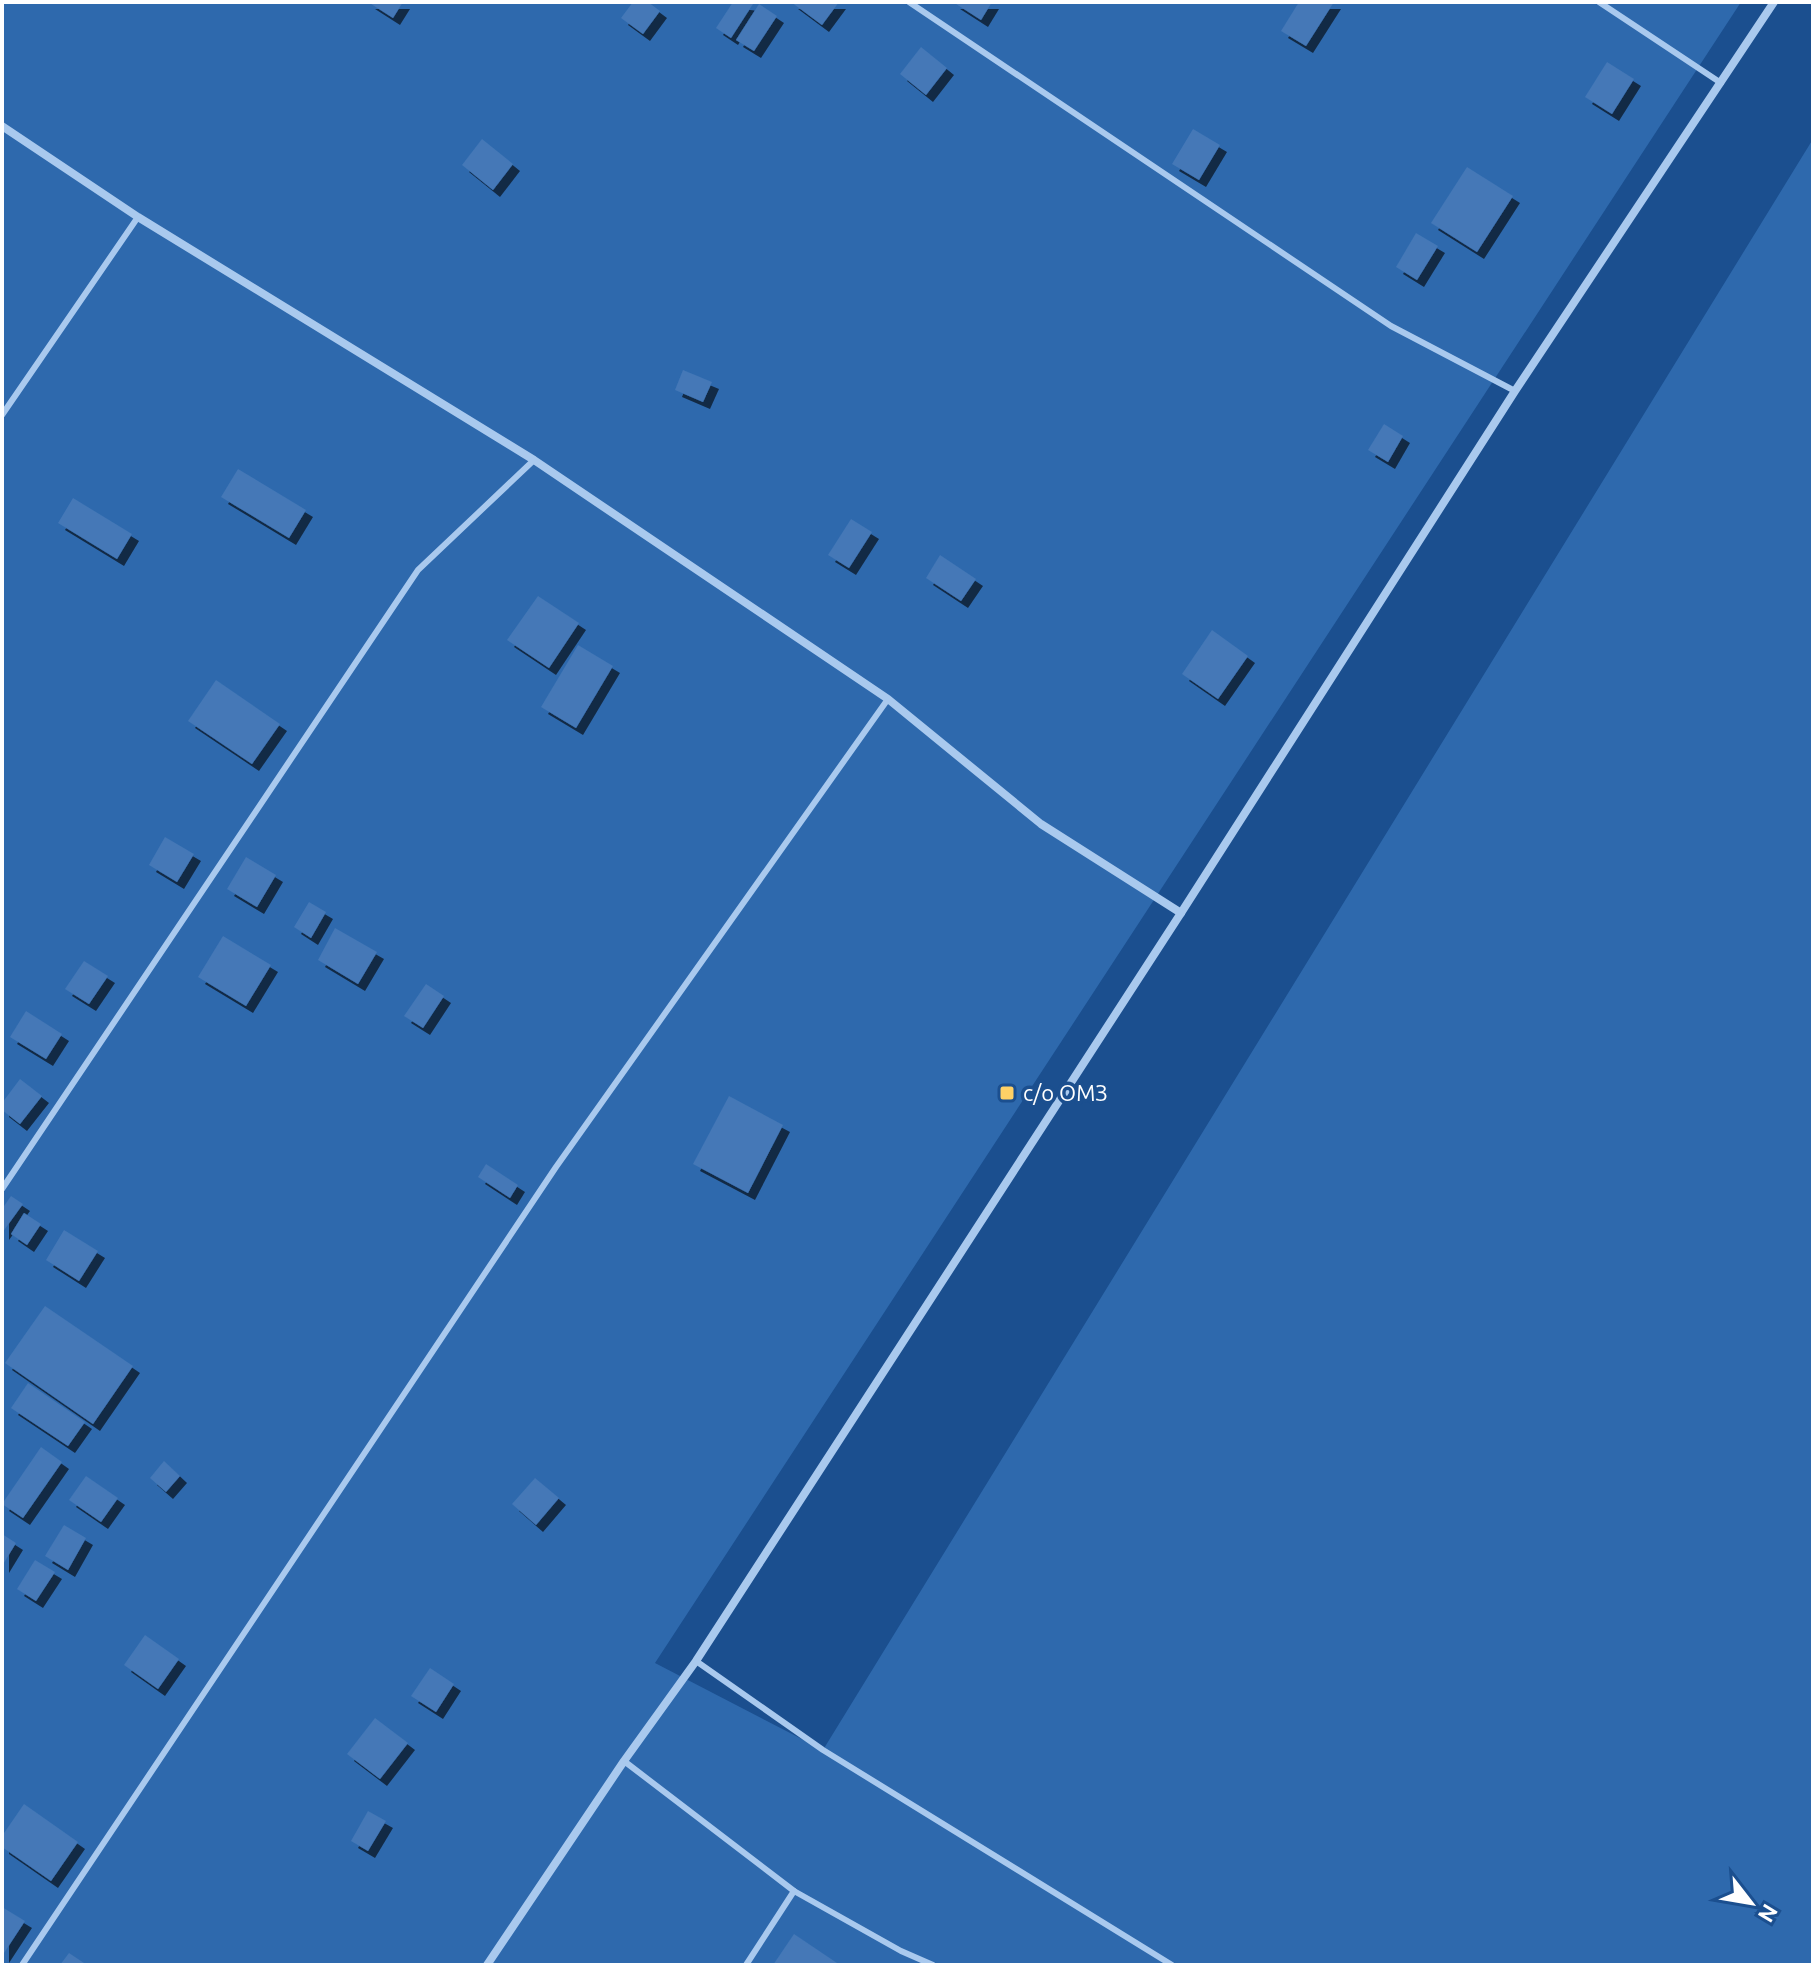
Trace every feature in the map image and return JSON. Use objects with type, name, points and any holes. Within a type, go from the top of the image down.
[{"type":"street","points":[[487,1965],[624,1761],[696,1661],[1515,391],[1774,2]]},
{"type":"street","points":[[2,126],[138,217],[534,460],[888,699],[1041,824],[1181,913]]},
{"type":"lane","points":[[909,2],[1391,326],[1515,391]]},
{"type":"lane","points":[[1599,2],[1721,83]]},
{"type":"lane","points":[[2,415],[138,217]]},
{"type":"lane","points":[[2,1189],[292,753],[418,570],[534,460]]},
{"type":"lane","points":[[22,1965],[556,1167],[888,699]]},
{"type":"lane","points":[[696,1661],[823,1750],[1172,1965]]},
{"type":"lane","points":[[624,1761],[794,1891],[901,1951],[933,1965]]},
{"type":"lane","points":[[746,1965],[794,1891]]},
{"type":"shaded area","points":[[2,2],[1741,2],[655,1663],[823,1750],[1813,139],[1813,1965],[2,1965]]},
{"type":"building","points":[[368,2],[403,2],[393,18]]},
{"type":"building","points":[[633,2],[648,2],[660,11],[643,34],[621,18]]},
{"type":"building","points":[[733,2],[753,4],[731,38],[716,28]]},
{"type":"building","points":[[791,2],[839,2],[822,25]]},
{"type":"building","points":[[953,2],[992,2],[981,20]]},
{"type":"building","points":[[1299,2],[1334,2],[1306,46],[1281,31]]},
{"type":"building","points":[[759,4],[777,16],[754,51],[736,40]]},
{"type":"building","points":[[921,47],[947,68],[926,95],[900,74]]},
{"type":"building","points":[[1607,62],[1634,79],[1612,114],[1585,97]]},
{"type":"building","points":[[1193,129],[1220,145],[1199,180],[1172,164]]},
{"type":"building","points":[[482,139],[513,164],[493,190],[462,165]]},
{"type":"building","points":[[1467,167],[1513,196],[1477,252],[1431,223]]},
{"type":"building","points":[[1416,233],[1438,246],[1417,280],[1396,267]]},
{"type":"building","points":[[683,370],[712,382],[703,402],[675,390]]},
{"type":"building","points":[[1384,424],[1403,436],[1388,462],[1368,450]]},
{"type":"building","points":[[238,469],[306,510],[289,538],[221,497]]},
{"type":"building","points":[[73,498],[132,534],[117,559],[58,523]]},
{"type":"building","points":[[851,519],[872,532],[849,568],[828,555]]},
{"type":"building","points":[[940,555],[976,579],[961,601],[926,578]]},
{"type":"building","points":[[538,596],[579,623],[549,668],[507,640]]},
{"type":"building","points":[[1212,630],[1248,656],[1218,699],[1182,674]]},
{"type":"building","points":[[578,645],[613,666],[576,728],[541,707]]},
{"type":"building","points":[[216,680],[280,724],[252,764],[188,721]]},
{"type":"building","points":[[165,837],[194,854],[177,882],[149,865]]},
{"type":"building","points":[[246,857],[276,875],[257,907],[227,889]]},
{"type":"building","points":[[309,902],[326,912],[311,938],[294,927]]},
{"type":"building","points":[[335,928],[377,952],[358,984],[318,960]]},
{"type":"building","points":[[223,936],[271,965],[246,1006],[198,977]]},
{"type":"building","points":[[84,961],[108,976],[89,1004],[65,989]]},
{"type":"building","points":[[426,984],[444,996],[423,1028],[404,1016]]},
{"type":"building","points":[[26,1011],[62,1034],[46,1059],[10,1037]]},
{"type":"building","points":[[20,1079],[42,1096],[20,1124],[2,1110],[2,1103]]},
{"type":"building","points":[[729,1096],[783,1125],[748,1193],[693,1164]]},
{"type":"building","points":[[486,1164],[518,1185],[510,1198],[478,1177]]},
{"type":"building","points":[[11,1196],[23,1204],[2,1233],[2,1209]]},
{"type":"building","points":[[24,1213],[41,1224],[27,1245],[11,1234]]},
{"type":"building","points":[[64,1230],[98,1251],[79,1281],[46,1260]]},
{"type":"building","points":[[45,1306],[133,1366],[93,1424],[5,1363]]},
{"type":"building","points":[[28,1383],[85,1422],[68,1446],[11,1408]]},
{"type":"building","points":[[41,1447],[62,1462],[23,1518],[2,1504]]},
{"type":"building","points":[[164,1461],[180,1476],[166,1492],[150,1478]]},
{"type":"building","points":[[86,1476],[118,1498],[101,1522],[69,1500]]},
{"type":"building","points":[[535,1478],[559,1498],[536,1525],[512,1504]]},
{"type":"building","points":[[64,1525],[86,1538],[68,1570],[45,1556]]},
{"type":"building","points":[[2,1534],[16,1543],[2,1566]]},
{"type":"building","points":[[35,1560],[55,1572],[36,1601],[17,1589]]},
{"type":"building","points":[[145,1635],[179,1659],[158,1689],[124,1665]]},
{"type":"building","points":[[430,1668],[454,1684],[436,1712],[411,1696]]},
{"type":"building","points":[[375,1718],[408,1743],[380,1779],[347,1754]]},
{"type":"building","points":[[24,1804],[78,1842],[51,1881],[2,1847],[2,1836]]},
{"type":"building","points":[[368,1811],[386,1821],[368,1851],[351,1841]]},
{"type":"building","points":[[2,1907],[25,1921],[2,1956]]},
{"type":"building","points":[[794,1934],[840,1965],[773,1965]]},
{"type":"building","points":[[69,1953],[87,1965],[60,1965]]},
{"type":"place","name":"с/о ОМЗ","points":[[1007,1093]]}]
